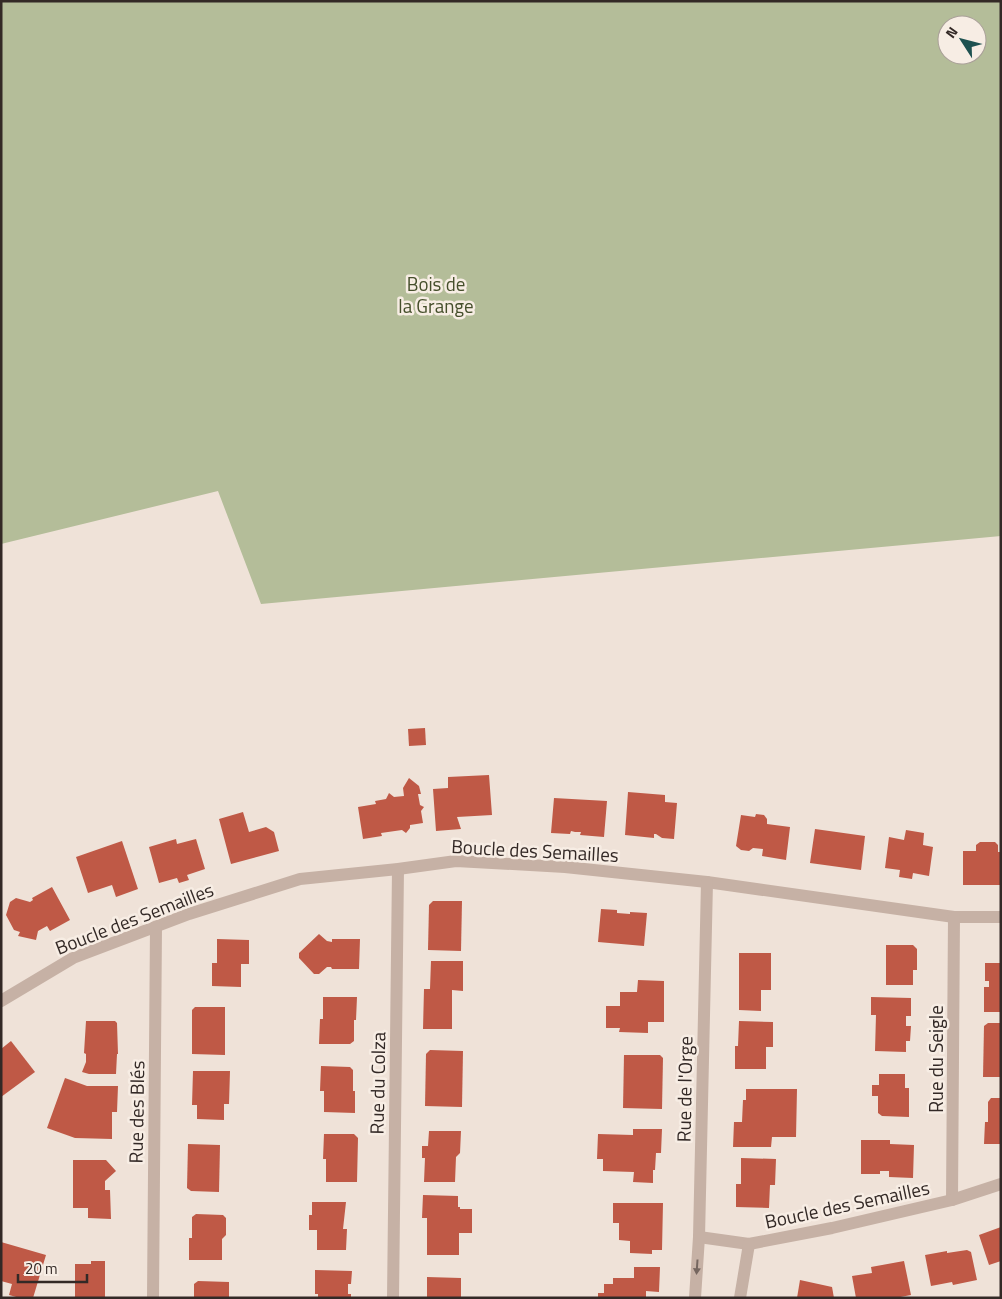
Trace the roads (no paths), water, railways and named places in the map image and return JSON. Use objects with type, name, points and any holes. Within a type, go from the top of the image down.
[{"type":"street","name":"Boucle des Semailles","points":[[1,1001],[73,958],[189,914],[300,879],[456,862],[565,867],[707,882],[954,917],[1001,916]]},
{"type":"street","name":"Rue du Colza","points":[[393,1298],[398,869]]},
{"type":"street","name":"Rue de l'Orge","points":[[695,1298],[699,1237],[707,882]]},
{"type":"street","name":"Rue du Seigle","points":[[952,1200],[954,917]]},
{"type":"street","name":"Rue des Blés","points":[[153,1298],[156,927]]},
{"type":"street","name":"Boucle des Semailles","points":[[699,1237],[749,1244],[832,1228],[952,1200],[1001,1184]]},
{"type":"street","points":[[740,1298],[749,1244]]},
{"type":"park label","name":"Bois de la Grange","points":[[436,294]]}]
